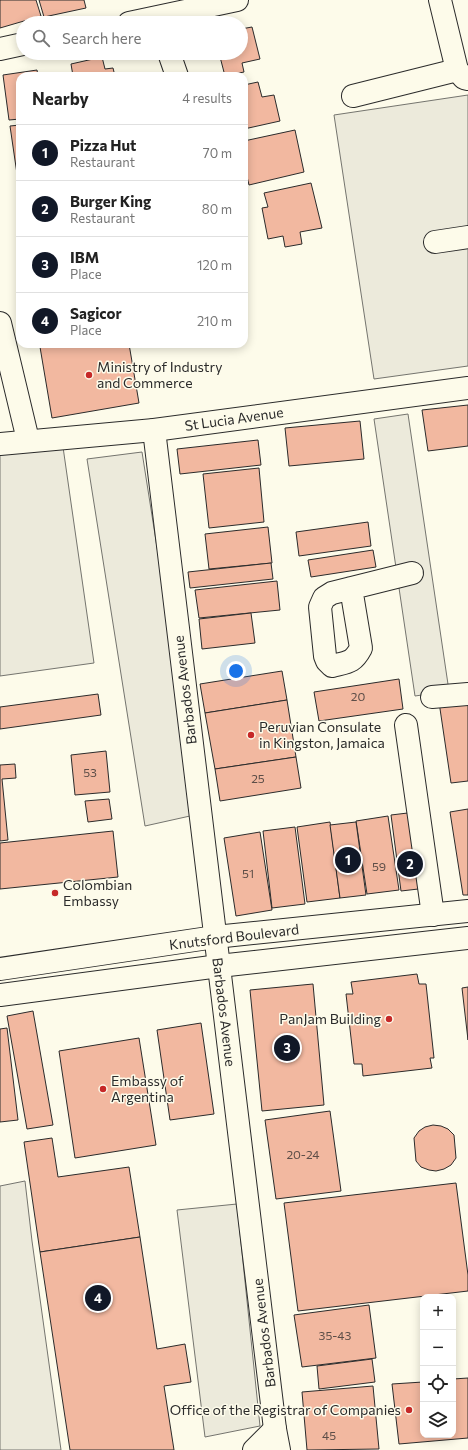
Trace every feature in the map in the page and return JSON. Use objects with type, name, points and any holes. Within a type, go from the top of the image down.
[{"type":"street","points":[[155,14],[237,0]]},
{"type":"street","points":[[353,96],[463,75],[440,0]]},
{"type":"street","points":[[0,49],[16,46]]},
{"type":"street","points":[[171,60],[176,72]]},
{"type":"street","points":[[435,242],[468,237]]},
{"type":"street","points":[[0,323],[28,440]]},
{"type":"street","name":"St Lucia Avenue","points":[[0,444],[28,440],[154,430],[468,388]]},
{"type":"street","name":"Barbados Avenue","points":[[154,430],[218,966],[275,1429],[279,1450]]},
{"type":"street","points":[[351,588],[412,573]]},
{"type":"street","points":[[432,697],[468,694]]},
{"type":"street","points":[[406,725],[434,915]]},
{"type":"street","name":"Knutsford Boulevard","points":[[0,969],[215,937],[468,911]]},
{"type":"street","name":"Knutsford Boulevard","points":[[0,995],[218,966],[468,938]]},
{"type":"street","points":[[254,1450],[275,1429]]},
{"type":"shaded area","points":[[468,95],[468,366],[374,379],[334,115]]},
{"type":"shaded area","points":[[408,414],[449,691],[415,696],[374,419]]},
{"type":"shaded area","points":[[63,447],[94,663],[0,676],[0,455]]},
{"type":"shaded area","points":[[142,452],[199,814],[145,826],[87,459]]},
{"type":"shaded area","points":[[25,1181],[61,1450],[0,1450],[0,1186]]},
{"type":"shaded area","points":[[237,1204],[260,1426],[205,1437],[177,1210]]},
{"type":"building","points":[[0,0],[36,0],[41,16],[16,16],[16,23],[0,28]]},
{"type":"building","points":[[39,0],[84,0],[86,8],[44,16]]},
{"type":"building","points":[[252,27],[260,59],[242,63],[244,72],[224,72],[221,60],[248,60],[248,28]]},
{"type":"building","points":[[89,60],[103,60],[105,69],[113,68],[114,72],[72,72],[71,64]]},
{"type":"building","points":[[37,70],[37,72],[23,72]]},
{"type":"building","points":[[16,73],[16,119],[9,120],[3,75]]},
{"type":"building","points":[[258,82],[262,97],[274,95],[280,121],[248,128],[248,84]]},
{"type":"building","points":[[16,125],[16,167],[10,126]]},
{"type":"building","points":[[295,130],[304,172],[249,185],[248,140]]},
{"type":"building","points":[[311,183],[322,228],[300,232],[302,244],[285,247],[283,236],[268,239],[262,208],[268,207],[264,193]]},
{"type":"building","name":"Ministry of Industry and Commerce","points":[[40,348],[130,348],[139,403],[52,418]]},
{"type":"building","points":[[468,405],[468,446],[428,451],[422,410]]},
{"type":"building","points":[[360,421],[364,459],[289,466],[285,428]]},
{"type":"building","points":[[258,440],[261,465],[180,474],[177,449]]},
{"type":"building","points":[[259,468],[264,522],[209,528],[203,474]]},
{"type":"building","points":[[368,522],[371,546],[299,556],[296,532]]},
{"type":"building","points":[[268,527],[272,563],[209,569],[205,534]]},
{"type":"building","points":[[373,550],[376,567],[311,577],[308,560]]},
{"type":"building","points":[[271,563],[273,579],[190,588],[188,572]]},
{"type":"building","points":[[277,581],[280,610],[199,618],[195,590]]},
{"type":"building","points":[[251,613],[255,643],[202,649],[199,619]]},
{"type":"building","points":[[282,671],[287,700],[205,713],[200,684]]},
{"type":"building","points":[[399,679],[403,709],[319,721],[314,692]]},
{"type":"building","points":[[98,694],[101,715],[0,729],[0,707]]},
{"type":"building","points":[[468,698],[468,781],[451,783],[439,702]]},
{"type":"building","name":"Peruvian Consulate in Kingston, Jamaica","points":[[287,700],[296,757],[215,769],[205,713]]},
{"type":"building","points":[[106,751],[110,792],[75,795],[71,755]]},
{"type":"building","points":[[296,757],[301,788],[220,801],[215,769]]},
{"type":"building","points":[[15,764],[16,778],[2,779],[8,840],[0,841],[0,765]]},
{"type":"building","points":[[109,799],[112,819],[88,822],[85,801]]},
{"type":"building","points":[[468,809],[468,895],[463,895],[450,812]]},
{"type":"building","points":[[416,812],[427,888],[401,891],[391,815]]},
{"type":"building","points":[[388,816],[399,890],[367,894],[356,821]]},
{"type":"building","points":[[330,822],[340,898],[307,902],[297,827]]},
{"type":"building","points":[[356,822],[366,895],[340,898],[330,825]]},
{"type":"building","points":[[295,827],[305,904],[272,908],[263,831]]},
{"type":"building","points":[[113,831],[118,877],[0,889],[0,843]]},
{"type":"building","points":[[260,832],[272,910],[236,916],[224,838]]},
{"type":"building","name":"PanJam Building","points":[[417,974],[419,984],[426,984],[434,1058],[430,1058],[432,1068],[363,1076],[362,1064],[354,1064],[346,994],[353,994],[351,982]]},
{"type":"building","points":[[313,984],[324,1105],[262,1111],[250,990]]},
{"type":"building","points":[[468,987],[468,1040],[462,988]]},
{"type":"building","points":[[33,1011],[53,1125],[27,1129],[7,1016]]},
{"type":"building","points":[[201,1023],[214,1114],[170,1120],[157,1030]]},
{"type":"building","points":[[7,1028],[18,1120],[0,1122],[0,1029]]},
{"type":"building","points":[[139,1038],[156,1145],[75,1158],[59,1051]]},
{"type":"building","points":[[330,1111],[341,1191],[276,1199],[265,1120]]},
{"type":"building","points":[[433,1125],[448,1129],[454,1135],[456,1158],[451,1165],[436,1171],[421,1167],[416,1161],[414,1138],[419,1131],[425,1127]]},
{"type":"building","points":[[52,1138],[58,1177],[129,1167],[140,1237],[40,1252],[24,1142]]},
{"type":"building","points":[[456,1183],[468,1275],[468,1291],[442,1294],[420,1294],[420,1297],[298,1311],[284,1203]]},
{"type":"building","points":[[140,1237],[157,1349],[185,1344],[191,1382],[164,1386],[174,1450],[70,1450],[40,1252]]},
{"type":"building","points":[[369,1305],[376,1358],[302,1367],[294,1315]]},
{"type":"building","points":[[372,1359],[375,1382],[319,1389],[317,1366]]},
{"type":"building","name":"Office of the Registrar of Companies","points":[[468,1378],[468,1438],[399,1444],[392,1384],[420,1382],[420,1438],[456,1438],[456,1379]]},
{"type":"building","points":[[373,1386],[379,1449],[307,1450],[302,1392]]},
{"type":"place","name":"Ministry of Industry and Commerce","points":[[89,375]]},
{"type":"place","name":"Peruvian Consulate in Kingston, Jamaica","points":[[251,735]]},
{"type":"place","name":"Pizza Hut","points":[[348,860]]},
{"type":"place","name":"Burger King","points":[[410,864]]},
{"type":"place","name":"Colombian Embassy","points":[[55,893]]},
{"type":"place","name":"PanJam Building","points":[[389,1019]]},
{"type":"place","name":"IBM","points":[[287,1048]]},
{"type":"place","name":"Embassy of Argentina","points":[[103,1089]]},
{"type":"place","name":"Sagicor","points":[[98,1298]]},
{"type":"place","name":"Office of the Registrar of Companies","points":[[409,1410]]}]
